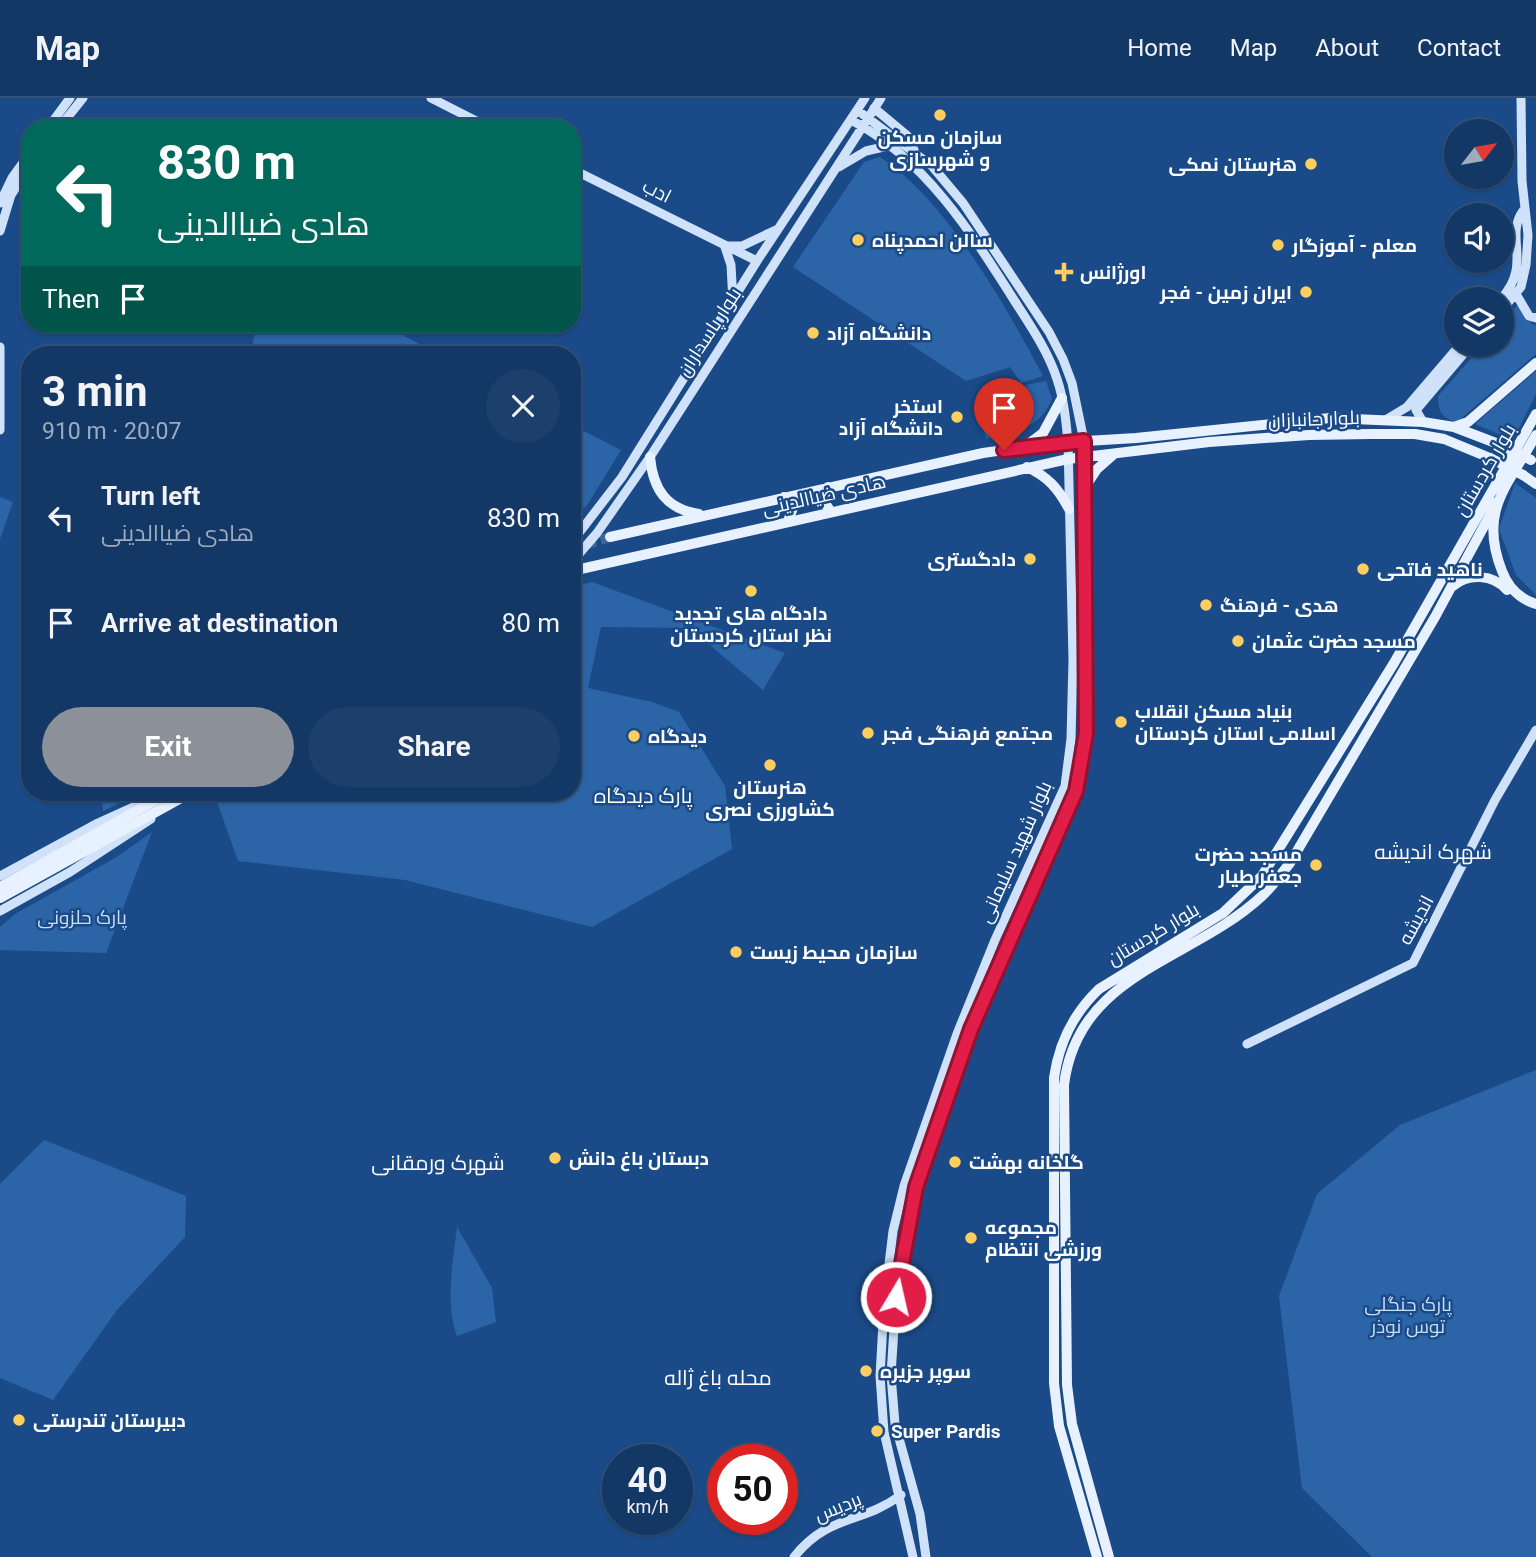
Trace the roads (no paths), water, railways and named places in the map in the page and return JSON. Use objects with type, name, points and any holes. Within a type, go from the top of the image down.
[{"type":"main road","points":[[55,119],[70,98]]},
{"type":"main road","points":[[431,98],[472,119]]},
{"type":"main road","name":"بلوار پاسداران","points":[[581,530],[622,477],[757,261],[865,98]]},
{"type":"main road","name":"بلوار پاسداران","points":[[581,552],[650,457],[881,98]]},
{"type":"main road","points":[[1514,296],[1524,279],[1526,265],[1527,221],[1523,211],[1521,98]]},
{"type":"main road","points":[[66,119],[80,99]]},
{"type":"main road","name":"بلوار شهید سلیمانی","points":[[857,110],[871,113],[950,186],[1049,332],[1072,383],[1084,441],[1086,733],[1076,791],[976,1017],[909,1215],[896,1297],[892,1355],[895,1424],[920,1514],[926,1557]]},
{"type":"main road","name":"بلوار شهید سلیمانی","points":[[851,120],[888,146],[940,193],[995,270],[1037,336],[1056,377],[1068,442],[1073,660],[1071,739],[1065,786],[995,940],[904,1186],[894,1231],[884,1305],[880,1376],[884,1432],[901,1495],[913,1557]]},
{"type":"main road","points":[[828,178],[854,156],[888,146]]},
{"type":"main road","points":[[0,203],[8,184],[21,166]]},
{"type":"main road","name":"ادب","points":[[581,174],[757,261]]},
{"type":"main road","points":[[0,231],[11,195],[21,179]]},
{"type":"main road","points":[[1509,287],[1517,276],[1517,219],[1523,211]]},
{"type":"main road","points":[[733,303],[731,265],[724,246],[742,246],[779,228]]},
{"type":"main road","points":[[1516,294],[1529,316],[1536,318]]},
{"type":"main road","points":[[0,347],[0,430]]},
{"type":"main road","points":[[1387,419],[1407,407],[1450,357]]},
{"type":"main road","points":[[1423,422],[1416,410],[1461,357]]},
{"type":"main road","points":[[1454,427],[1468,422],[1536,363]]},
{"type":"main road","points":[[1026,446],[1044,431],[1062,398]]},
{"type":"main road","name":"بلوار کردستان","points":[[1109,1557],[1072,1424],[1067,1385],[1064,1085],[1067,1061],[1077,1035],[1107,998],[1223,913],[1249,890],[1274,859],[1424,611],[1536,414]]},
{"type":"main road","name":"بلوار جانبازان","points":[[1084,441],[1330,418],[1387,419],[1454,427],[1501,444],[1534,462]]},
{"type":"main road","name":"بلوار جانبازان","points":[[1084,457],[1209,442],[1309,435],[1415,434],[1444,439],[1490,458],[1531,481]]},
{"type":"main road","name":"بلوار کردستان","points":[[1097,1557],[1059,1426],[1054,1383],[1054,1078],[1062,1042],[1084,1003],[1123,971],[1197,934],[1261,897],[1290,863],[1435,617],[1536,435]]},
{"type":"main road","name":"هادی ضیاالدینی","points":[[610,537],[828,487],[1026,446],[1084,441]]},
{"type":"main road","points":[[1085,487],[1097,469],[1114,454]]},
{"type":"main road","points":[[650,457],[652,475],[663,497],[685,512],[705,515]]},
{"type":"main road","name":"هادی ضیاالدینی","points":[[581,569],[1027,467],[1084,457]]},
{"type":"main road","points":[[1027,467],[1044,475],[1057,487],[1069,509]]},
{"type":"main road","points":[[828,487],[822,500],[831,512]]},
{"type":"main road","points":[[784,497],[793,508],[788,521]]},
{"type":"main road","name":"بلوار کردستان","points":[[1497,502],[1491,525],[1500,568],[1512,589],[1536,604]]},
{"type":"main road","points":[[1451,588],[1460,580],[1488,578],[1501,583],[1517,601],[1536,609]]},
{"type":"main road","points":[[1424,611],[1435,617]]},
{"type":"main road","name":"اندیشه","points":[[1247,1044],[1413,963],[1489,812],[1536,730]]},
{"type":"main road","points":[[0,876],[97,822],[148,801]]},
{"type":"main road","points":[[0,887],[153,801]]},
{"type":"main road","points":[[0,898],[176,801]]},
{"type":"main road","points":[[0,911],[112,847],[178,801]]},
{"type":"main road","points":[[1036,851],[1039,858],[1047,856]]},
{"type":"main road","points":[[1028,868],[1035,866],[1039,873]]},
{"type":"main road","points":[[943,1076],[954,1079]]},
{"type":"main road","name":"پردیس","points":[[794,1557],[808,1540],[824,1528],[879,1510],[901,1495]]},
{"type":"tunnel","points":[[581,546],[610,537]]},
{"type":"place","name":"سازمان مسکن و شهرسازی","points":[[940,115]]},
{"type":"place","name":"هنرستان نمکی","points":[[1311,164]]},
{"type":"place","name":"سالن احمدپناه","points":[[858,240]]},
{"type":"place","name":"معلم - آموزگار","points":[[1278,245]]},
{"type":"place","name":"اورژانس","points":[[1064,272]]},
{"type":"place","name":"ایران زمین - فجر","points":[[1306,292]]},
{"type":"place","name":"دانشگاه آزاد","points":[[813,333]]},
{"type":"place","name":"استخر دانشگاه آزاد","points":[[957,417]]},
{"type":"place","name":"دادگستری","points":[[1030,559]]},
{"type":"place","name":"ناهید فاتحی","points":[[1363,569]]},
{"type":"place","name":"دادگاه های تجدید نظر استان کردستان","points":[[751,591]]},
{"type":"place","name":"هدی - فرهنگ","points":[[1206,605]]},
{"type":"place","name":"مسجد حضرت عثمان","points":[[1238,641]]},
{"type":"place","name":"بنیاد مسکن انقلاب اسلامی استان کردستان","points":[[1121,722]]},
{"type":"place","name":"مجتمع فرهنگی فجر","points":[[868,733]]},
{"type":"place","name":"دیدگاه","points":[[634,736]]},
{"type":"place","name":"هنرستان کشاورزی نصری","points":[[770,765]]},
{"type":"place","name":"مسجد حضرت جعفر طیار","points":[[1316,865]]},
{"type":"place","name":"سازمان محیط زیست","points":[[736,952]]},
{"type":"place","name":"دبستان باغ دانش","points":[[555,1158]]},
{"type":"place","name":"گلخانه بهشت","points":[[955,1162]]},
{"type":"place","name":"مجموعه ورزشی انتظام","points":[[971,1238]]},
{"type":"place","name":"سوپر جزیره","points":[[866,1371]]},
{"type":"place","name":"دبیرستان تندرستی","points":[[19,1420]]},
{"type":"place","name":"Super Pardis","points":[[877,1431]]},
{"type":"district","name":"پارک دیدگاه","points":[[643,796]]},
{"type":"district","name":"شهرک اندیشه","points":[[1433,852]]},
{"type":"district","name":"شهرک ورمقانی","points":[[438,1163]]},
{"type":"district","name":"محله باغ ژاله","points":[[718,1378]]},
{"type":"park label","name":"پارک حلزونی","points":[[82,917]]},
{"type":"park label","name":"پارک جنگلی توس نوذر","points":[[1408,1315]]}]
